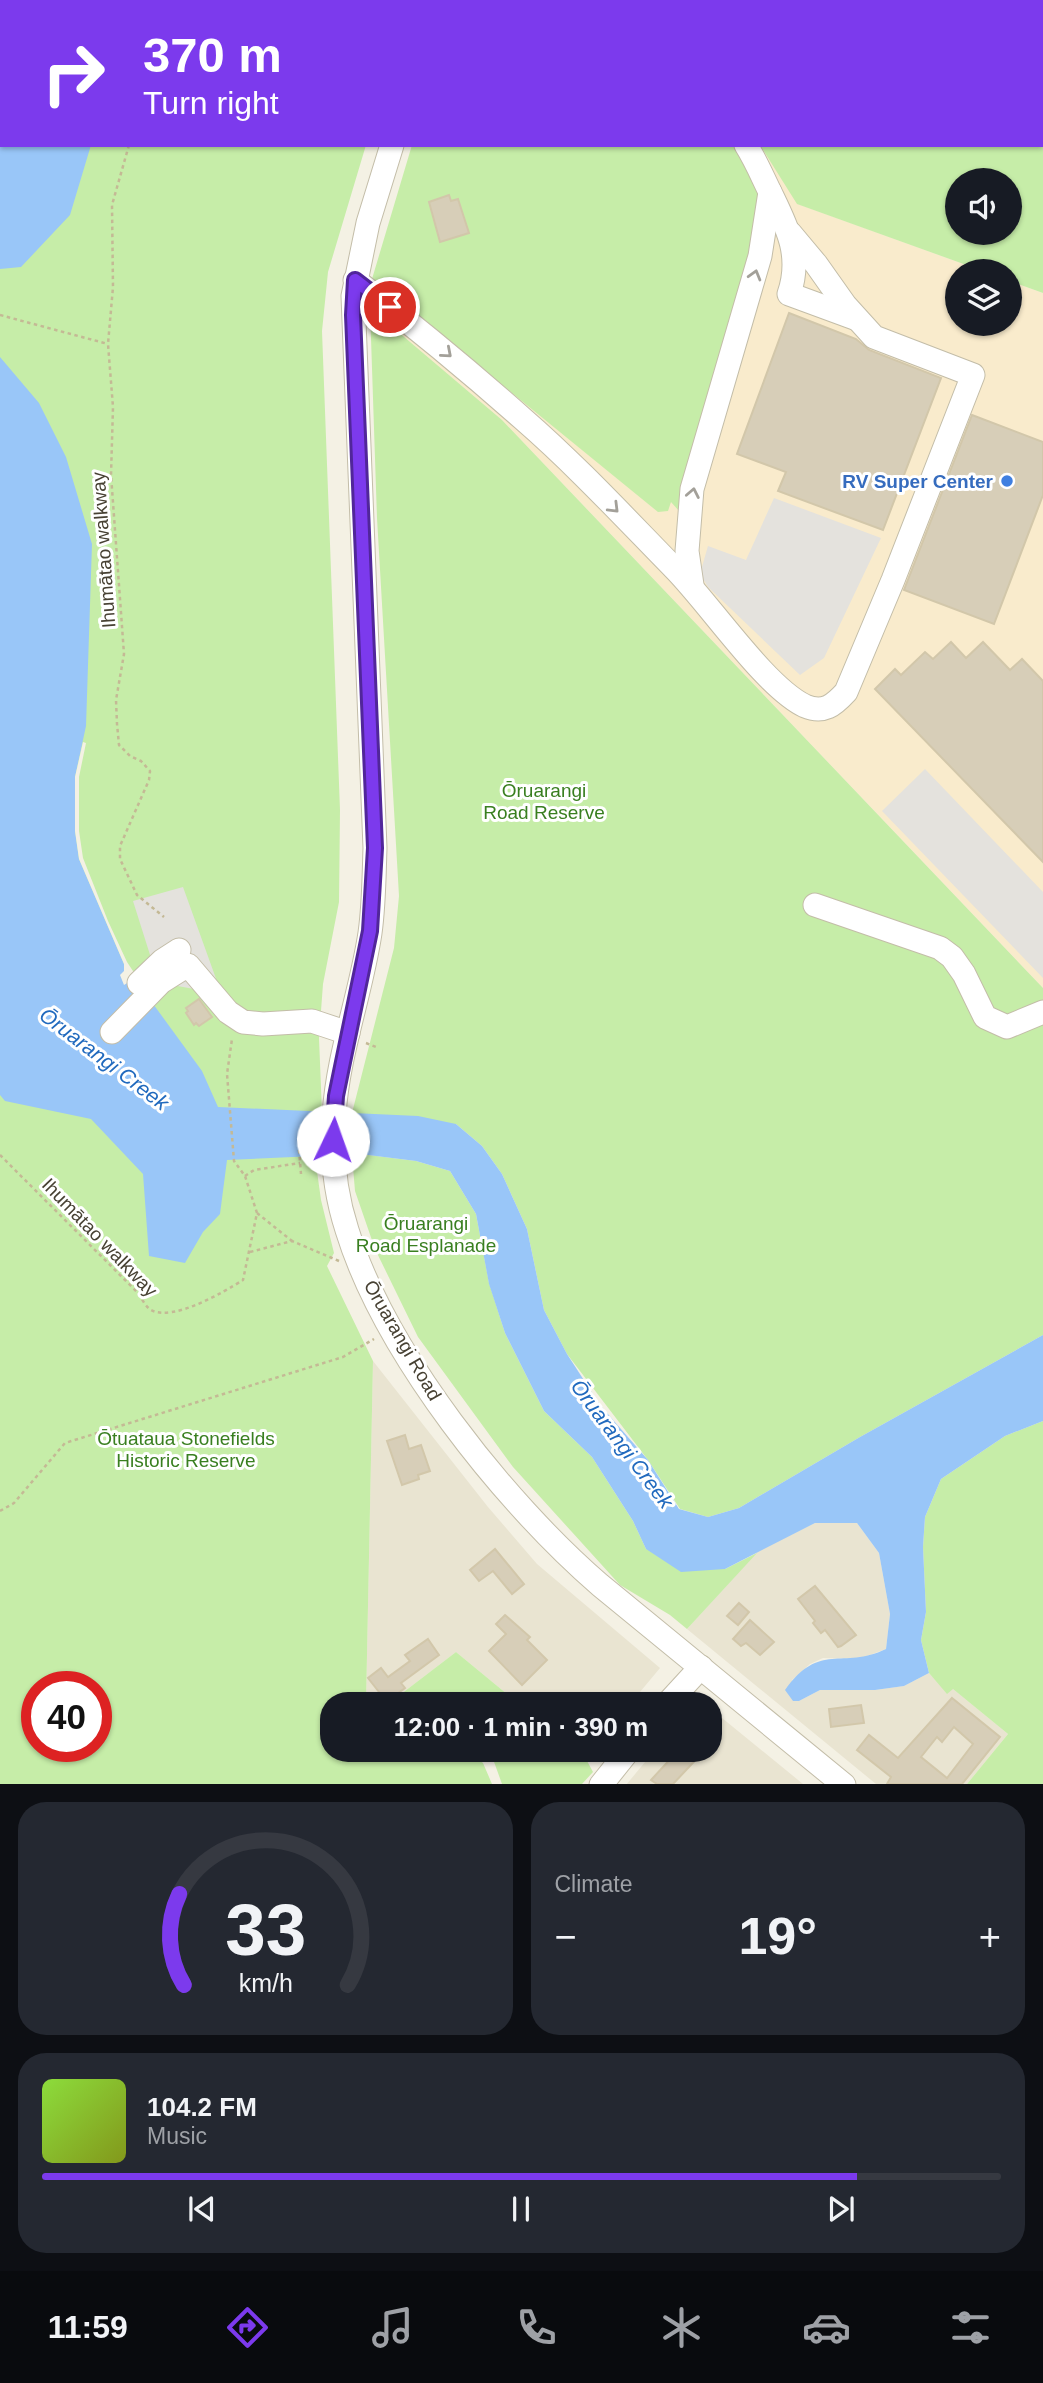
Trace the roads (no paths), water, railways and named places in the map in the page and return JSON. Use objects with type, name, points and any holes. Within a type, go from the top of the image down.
[{"type":"street","name":"Ōruarangi Road","points":[[391,147],[368,223],[355,280],[353,315],[375,848],[370,931],[336,1096],[333,1140],[335,1173],[347,1229],[359,1263],[405,1351],[448,1415],[501,1483],[550,1539],[600,1585],[844,1784]]},
{"type":"street","points":[[355,280],[424,334],[526,421],[692,586],[768,676],[805,706],[821,710],[834,705],[846,692],[973,375],[874,337],[790,233],[747,147]]},
{"type":"street","points":[[692,586],[687,551],[692,489],[760,256],[770,192]]},
{"type":"street","points":[[790,233],[794,275],[789,294],[857,319]]},
{"type":"street","points":[[815,905],[940,948],[952,957],[964,974],[985,1017],[1007,1027],[1043,1012]]},
{"type":"street","points":[[107,1026],[161,982],[184,957],[228,1012],[249,1024],[312,1021],[348,1033]]},
{"type":"street","points":[[678,1692],[701,1667]]},
{"type":"street","points":[[601,1784],[619,1762]]},
{"type":"water","points":[[0,147],[90,147],[70,215],[21,267],[0,269]]},
{"type":"water","name":"Ōruarangi Creek","points":[[0,357],[39,403],[66,457],[92,544],[86,726],[75,777],[75,831],[79,859],[124,964],[202,1071],[218,1107],[418,1116],[456,1124],[482,1146],[502,1174],[527,1229],[544,1310],[567,1354],[600,1405],[648,1460],[679,1509],[708,1517],[739,1508],[1043,1335],[1043,1421],[1005,1436],[941,1479],[925,1517],[923,1547],[926,1612],[921,1640],[929,1673],[904,1686],[875,1690],[820,1690],[799,1701],[793,1701],[785,1690],[809,1666],[821,1661],[870,1655],[886,1649],[890,1614],[879,1553],[857,1523],[815,1523],[725,1569],[681,1572],[646,1549],[633,1521],[592,1457],[544,1411],[505,1333],[489,1284],[476,1214],[450,1171],[416,1161],[360,1154],[227,1160],[220,1214],[203,1232],[185,1263],[149,1256],[143,1174],[91,1119],[5,1101],[0,1095]]},
{"type":"place","name":"RV Super Center","points":[[1007,481]]},
{"type":"park label","name":"Ōruarangi Road Reserve","points":[[544,801]]},
{"type":"park label","name":"Ōruarangi Road Esplanade","points":[[426,1234]]},
{"type":"park label","name":"Ōtuataua Stonefields Historic Reserve","points":[[186,1449]]}]
